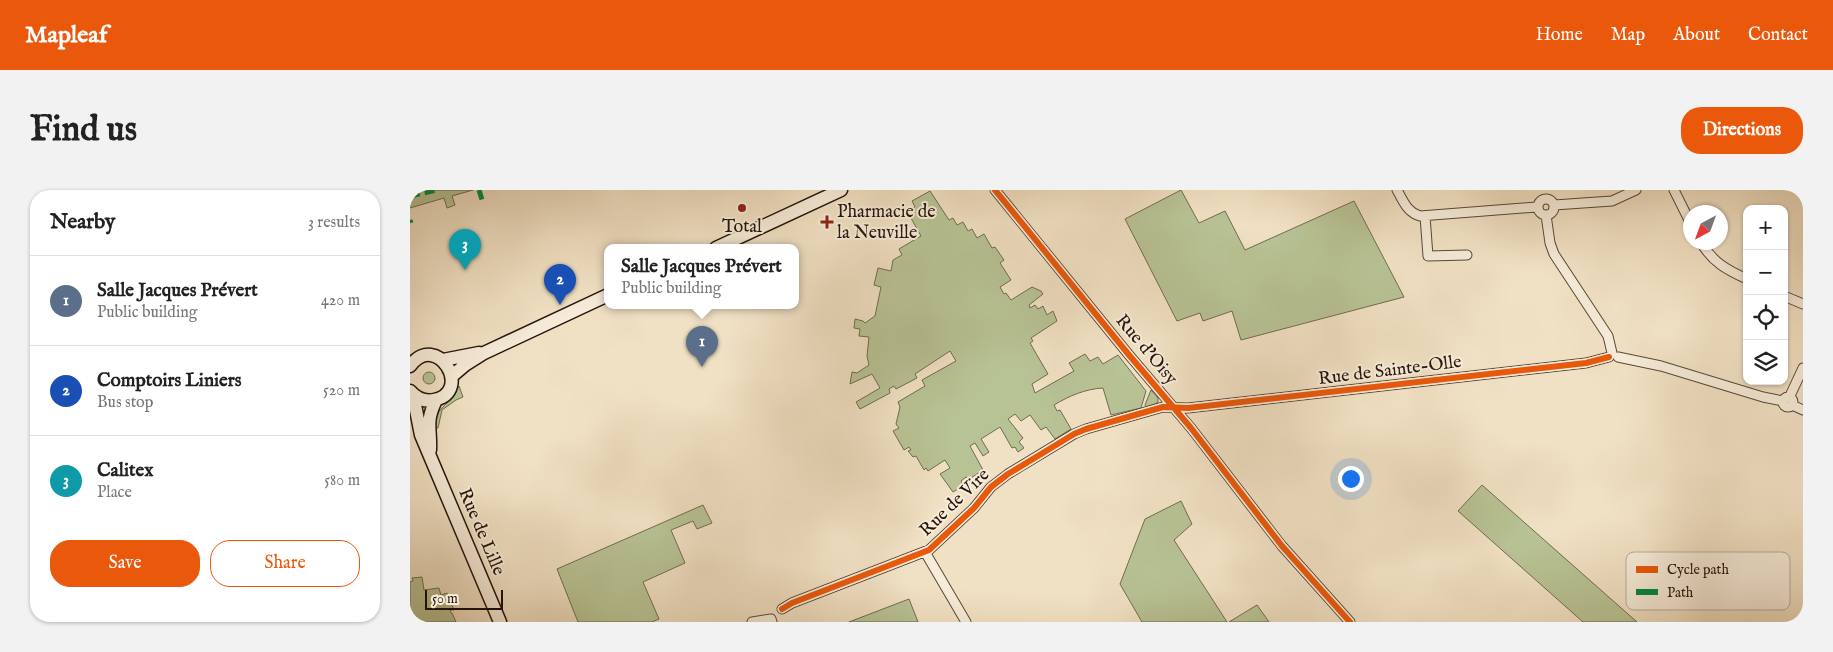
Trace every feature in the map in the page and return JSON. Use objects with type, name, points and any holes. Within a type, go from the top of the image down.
[{"type":"main road","points":[[725,244],[841,190]]},
{"type":"main road","points":[[452,376],[484,353],[604,297]]},
{"type":"main road","points":[[442,360],[484,353]]},
{"type":"main road","points":[[412,361],[429,356],[442,360],[449,367],[452,376],[450,388],[441,398],[425,401],[412,393]]},
{"type":"main road","name":"Rue de Lille","points":[[412,393],[421,435],[500,622]]},
{"type":"main road","name":"Rue de Lille","points":[[430,455],[428,424],[430,413],[436,400]]},
{"type":"street","name":"Rue d'Oisy","points":[[995,190],[1174,408],[1282,546],[1350,622]]},
{"type":"street","points":[[1397,190],[1407,209],[1416,215],[1425,216],[1537,207]]},
{"type":"street","points":[[1554,206],[1612,201],[1636,190]]},
{"type":"street","points":[[1674,190],[1683,208]]},
{"type":"street","points":[[1545,194],[1554,206],[1552,212],[1546,215],[1540,213],[1537,207],[1545,194]]},
{"type":"street","points":[[1546,215],[1554,254],[1608,336],[1613,356]]},
{"type":"street","points":[[1425,216],[1428,256],[1467,255]]},
{"type":"street","points":[[1707,250],[1716,262],[1728,271],[1743,277]]},
{"type":"street","points":[[1788,298],[1803,304]]},
{"type":"street","name":"Rue de Sainte-Olle","points":[[1174,408],[1188,408],[1586,363],[1613,356],[1661,366],[1763,397],[1788,401],[1803,410]]},
{"type":"street","points":[[1788,401],[1803,368]]},
{"type":"street","name":"Rue de Vire","points":[[782,609],[925,552],[937,544],[974,508],[996,483],[1018,467],[1069,436],[1094,426],[1163,407],[1174,408]]},
{"type":"street","points":[[925,552],[966,622]]},
{"type":"street","points":[[752,622],[772,621]]},
{"type":"green space","points":[[410,190],[473,190],[452,196],[455,205],[447,208],[444,198],[410,208]]},
{"type":"green space","points":[[1181,190],[1199,223],[1225,211],[1245,250],[1354,201],[1404,297],[1241,340],[1232,311],[1203,321],[1200,313],[1177,321],[1125,219]]},
{"type":"green space","points":[[930,191],[949,220],[953,218],[957,225],[963,222],[968,231],[972,229],[977,238],[984,234],[992,248],[995,247],[1004,260],[1000,263],[1011,280],[1000,287],[1004,294],[1006,293],[1011,300],[1032,287],[1043,294],[1029,305],[1030,308],[1035,305],[1038,309],[1043,306],[1047,315],[1053,311],[1057,321],[1031,338],[1033,341],[1030,343],[1048,374],[1032,384],[1035,393],[1074,371],[1069,363],[1085,354],[1090,361],[1098,357],[1103,364],[1118,355],[1146,391],[1141,408],[1111,415],[1103,388],[1077,394],[1054,405],[1057,411],[1060,410],[1071,429],[1055,439],[1046,427],[1041,430],[1030,415],[1021,421],[1015,414],[1008,419],[1023,438],[1019,442],[1024,448],[1018,452],[1015,447],[1012,448],[1000,427],[981,439],[989,452],[983,456],[975,443],[970,446],[983,470],[968,480],[966,477],[961,481],[963,486],[953,492],[940,474],[950,468],[945,460],[928,471],[926,468],[924,470],[916,456],[913,457],[908,451],[911,450],[909,447],[904,450],[893,431],[899,428],[896,424],[900,407],[898,402],[925,386],[922,380],[956,361],[950,351],[915,374],[917,378],[896,389],[894,386],[889,389],[890,393],[860,409],[856,402],[880,388],[872,374],[850,384],[852,372],[857,373],[869,365],[867,356],[869,337],[859,336],[860,329],[854,328],[855,319],[865,323],[875,316],[881,287],[874,285],[878,268],[891,271],[893,260],[902,255],[899,249],[921,236],[907,211],[915,207],[912,201]]},
{"type":"green space","points":[[427,372],[431,372],[435,378],[431,384],[427,384],[423,380],[423,376]]},
{"type":"green space","points":[[459,386],[463,397],[442,410],[438,428],[436,428],[438,413]]},
{"type":"green space","points":[[1151,390],[1158,398],[1158,402],[1146,407],[1145,405]]},
{"type":"green space","points":[[1482,485],[1637,622],[1583,622],[1458,511]]},
{"type":"green space","points":[[1181,501],[1192,524],[1174,540],[1227,622],[1142,622],[1120,584],[1145,519]]},
{"type":"green space","points":[[703,505],[712,523],[697,529],[693,521],[671,530],[685,563],[643,582],[659,619],[652,622],[578,622],[557,569]]},
{"type":"green space","points":[[422,577],[424,590],[439,588],[441,595],[447,593],[454,610],[450,610],[456,622],[410,622],[410,582],[413,581],[412,578]]},
{"type":"green space","points":[[909,599],[918,622],[849,622]]},
{"type":"green space","points":[[1257,605],[1269,622],[1229,622]]},
{"type":"marked path","points":[[410,196],[437,190]]},
{"type":"marked path","points":[[479,190],[483,203]]},
{"type":"cycle path","points":[[995,190],[1191,428],[1282,546],[1350,622]]},
{"type":"cycle path","points":[[782,609],[792,603],[929,550],[974,508],[991,487],[1008,474],[1074,434],[1086,429],[1163,407],[1188,408],[1586,363],[1609,357]]},
{"type":"place","name":"Total","points":[[742,208]]},
{"type":"place","name":"Pharmacie de la Neuville","points":[[827,222]]},
{"type":"place","name":"Calitex","points":[[465,270]]},
{"type":"place","name":"Comptoirs Liniers","points":[[560,305]]},
{"type":"place","name":"Salle Jacques Prévert","points":[[702,367]]}]
